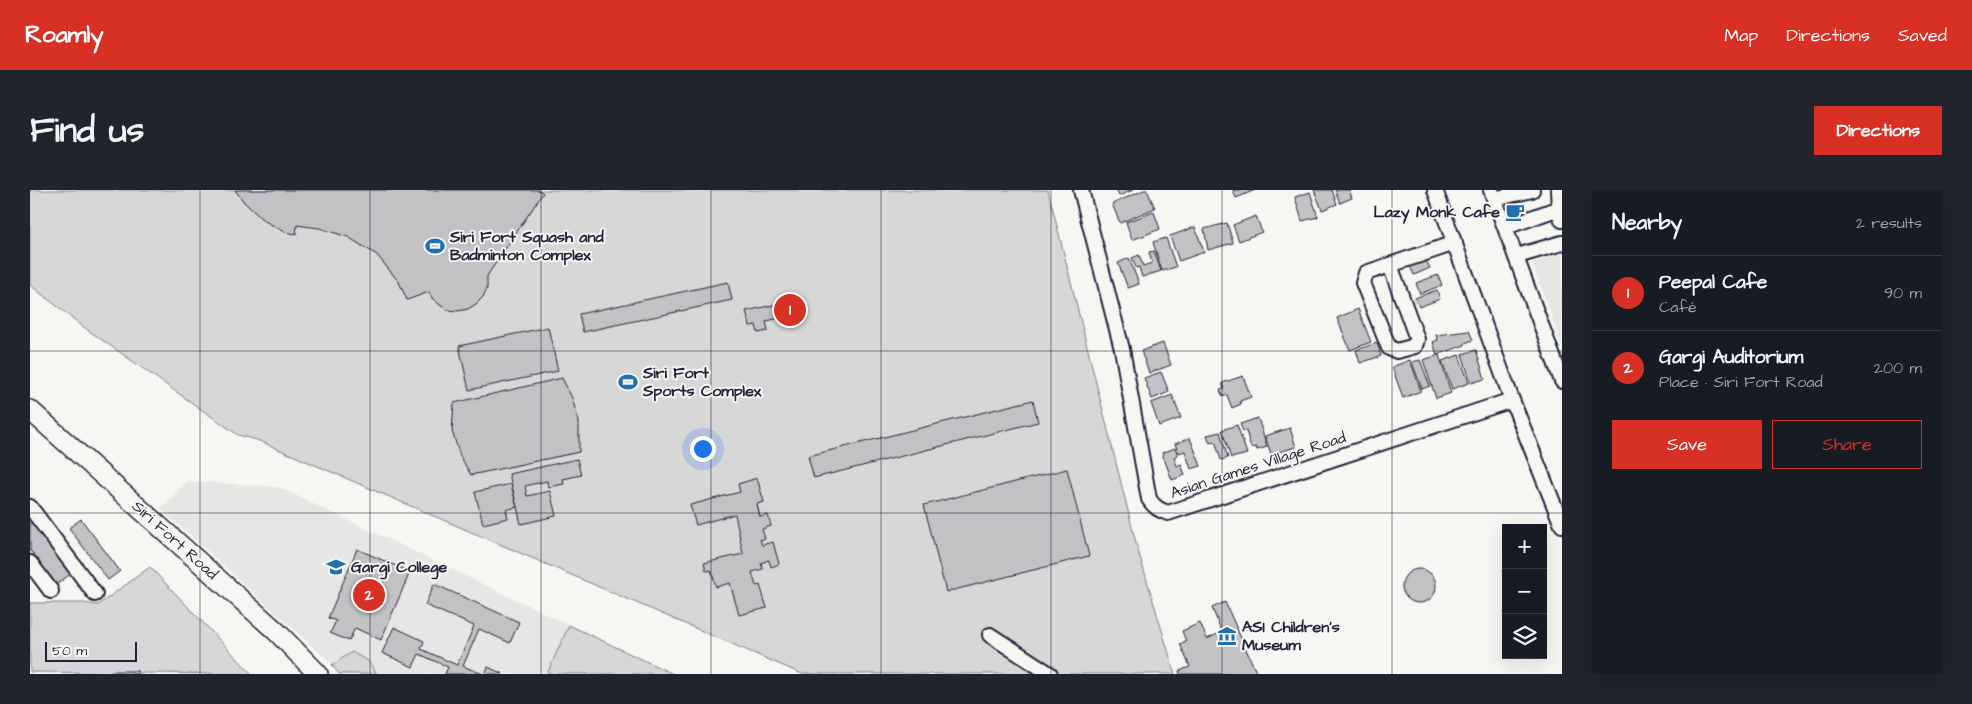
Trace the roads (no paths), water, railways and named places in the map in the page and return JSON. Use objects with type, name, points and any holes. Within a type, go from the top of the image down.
[{"type":"street","name":"Asian Games Village Road","points":[[1081,190],[1122,349],[1149,499],[1160,510],[1168,513],[1512,400]]},
{"type":"street","points":[[1435,190],[1512,400],[1562,525]]},
{"type":"street","points":[[1532,190],[1493,194],[1562,381]]},
{"type":"street","points":[[1506,227],[1561,212],[1558,190]]},
{"type":"street","points":[[1390,265],[1417,339],[1415,346],[1397,351],[1389,348],[1363,283],[1366,273],[1455,243]]},
{"type":"street","points":[[1517,256],[1562,243]]},
{"type":"street","name":"Siri Fort Road","points":[[30,410],[276,631],[318,674]]},
{"type":"street","name":"Siri Fort Road","points":[[30,422],[262,631],[304,674]]},
{"type":"street","points":[[30,507],[95,594]]},
{"type":"street","points":[[30,563],[51,591]]},
{"type":"street","points":[[990,635],[1050,674]]},
{"type":"place","name":"Lazy Monk Cafe","points":[[1515,212]]},
{"type":"place","name":"Siri Fort Squash and Badminton Complex","points":[[435,246]]},
{"type":"place","name":"Peepal Cafe","points":[[790,310]]},
{"type":"place","name":"Siri Fort Sports Complex","points":[[628,382]]},
{"type":"place","name":"Gargi College","points":[[336,567]]},
{"type":"place","name":"Gargi Auditorium","points":[[369,595]]},
{"type":"place","name":"ASI Children's Museum","points":[[1227,636]]}]
